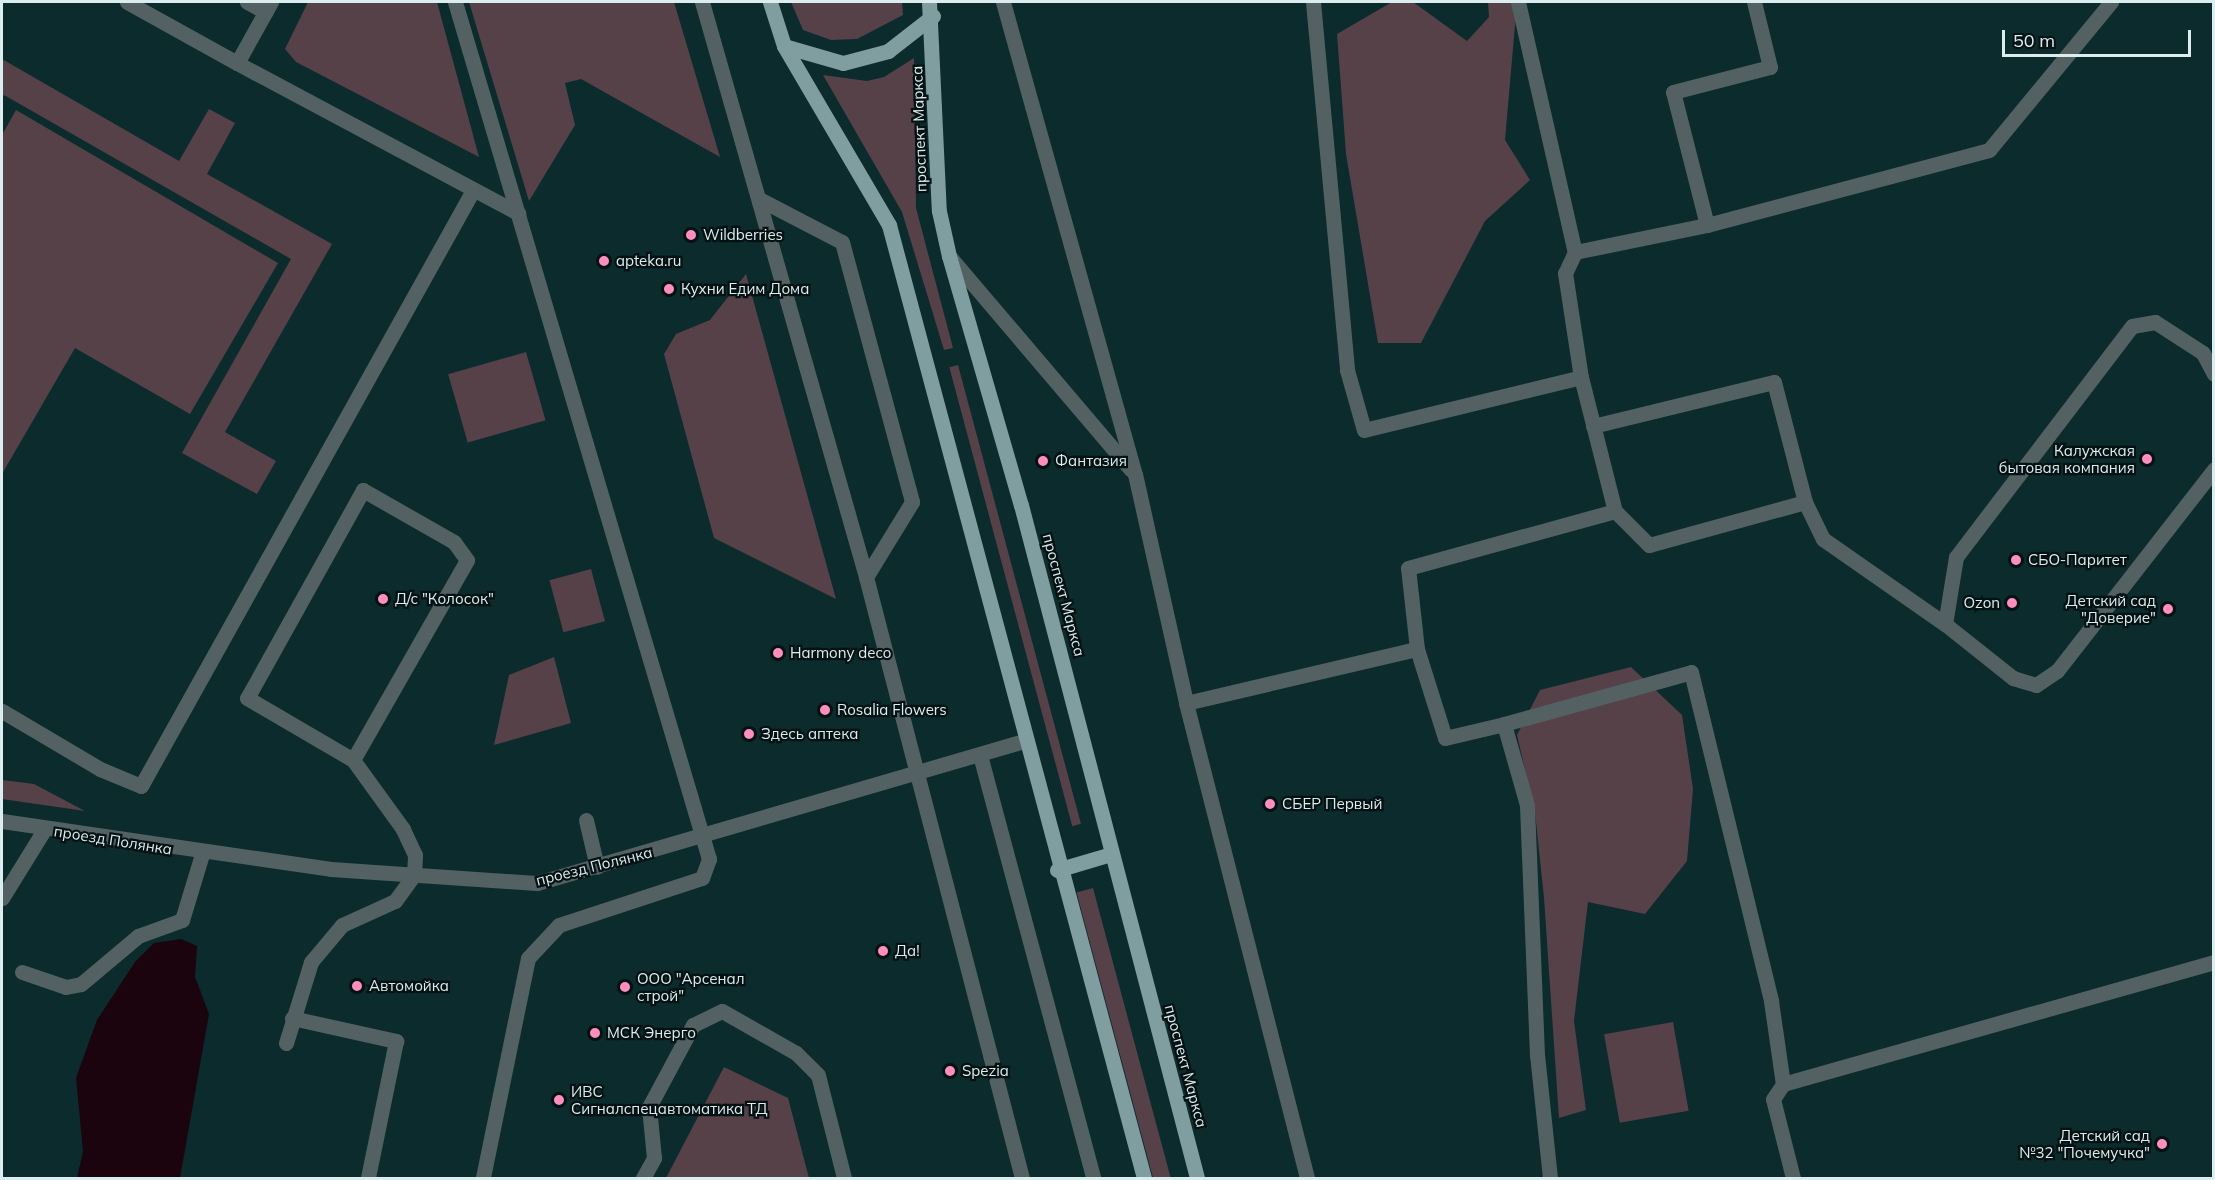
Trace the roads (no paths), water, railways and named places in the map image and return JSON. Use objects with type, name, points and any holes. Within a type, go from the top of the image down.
[{"type":"main road","points":[[770,2],[784,46],[889,225],[970,518],[1057,870],[1144,1179]]},
{"type":"main road","name":"проспект Маркса","points":[[784,46],[843,63],[888,51],[931,9]]},
{"type":"main road","name":"проспект Маркса","points":[[931,9],[939,211],[949,256],[1024,516],[1197,1179]]},
{"type":"main road","points":[[1057,870],[1112,854]]},
{"type":"street","points":[[127,2],[472,192],[518,213]]},
{"type":"street","points":[[237,63],[268,7],[247,2]]},
{"type":"street","points":[[455,2],[699,839],[709,859],[702,878],[558,925],[528,958],[483,1179]]},
{"type":"street","points":[[702,2],[866,576],[915,777],[1022,1179]]},
{"type":"street","points":[[1003,2],[1135,474],[1186,703],[1308,1179]]},
{"type":"street","points":[[1313,2],[1347,370],[1364,429],[1581,378]]},
{"type":"street","points":[[1518,2],[1575,252],[1565,273],[1581,378],[1615,512],[1649,545],[1805,502]]},
{"type":"street","points":[[1707,225],[1674,92],[1770,67],[1754,2]]},
{"type":"street","points":[[1575,252],[1707,225],[1989,150],[2111,2]]},
{"type":"street","points":[[2,711],[100,769],[141,786],[472,192]]},
{"type":"street","points":[[759,199],[842,242],[912,502],[866,576]]},
{"type":"street","points":[[949,256],[1135,474]]},
{"type":"street","points":[[1945,624],[1956,556],[2133,326],[2155,322],[2208,347],[2214,374]]},
{"type":"street","points":[[1593,426],[1774,382],[1805,502],[1823,539],[1945,624],[2013,678],[2036,685],[2057,670],[2214,469]]},
{"type":"street","points":[[286,1043],[311,962],[342,925],[395,901],[414,875],[415,855],[403,829],[353,760],[247,698],[363,490],[454,542],[467,560],[353,760]]},
{"type":"street","points":[[1615,512],[1408,568],[1417,649],[1445,738],[1691,672],[1771,1001],[1783,1084]]},
{"type":"street","points":[[1186,703],[1417,649]]},
{"type":"street","points":[[1504,724],[1527,805],[1537,1055],[1550,1179]]},
{"type":"street","name":"проезд Полянка","points":[[2,821],[44,830],[202,854],[414,875],[537,883],[915,777],[1024,741]]},
{"type":"street","points":[[980,755],[1093,1179]]},
{"type":"street","points":[[586,820],[597,867]]},
{"type":"street","name":"проезд Полянка","points":[[2,898],[44,830]]},
{"type":"street","points":[[22,972],[66,987],[81,984],[138,936],[182,920],[202,854]]},
{"type":"street","points":[[1793,1179],[1773,1099],[1783,1084],[2214,962]]},
{"type":"street","points":[[643,1179],[654,1158],[649,1107],[693,1025],[722,1011],[796,1053],[818,1075],[844,1179]]},
{"type":"street","points":[[292,1018],[396,1041],[368,1179]]},
{"type":"place","name":"Wildberries","points":[[691,235]]},
{"type":"place","name":"apteka.ru","points":[[604,261]]},
{"type":"place","name":"Кухни Едим Дома","points":[[669,289]]},
{"type":"place","name":"Калужская бытовая компания","points":[[2147,459]]},
{"type":"place","name":"Фантазия","points":[[1043,461]]},
{"type":"place","name":"СБО-Паритет","points":[[2016,560]]},
{"type":"place","name":"Д/с \"Колосок\"","points":[[383,599]]},
{"type":"place","name":"Ozon","points":[[2012,603]]},
{"type":"place","name":"Детский сад \"Доверие\"","points":[[2168,609]]},
{"type":"place","name":"Harmony deco","points":[[778,653]]},
{"type":"place","name":"Rosalia Flowers","points":[[825,710]]},
{"type":"place","name":"Здесь аптека","points":[[749,734]]},
{"type":"place","name":"СБЕР Первый","points":[[1270,804]]},
{"type":"place","name":"Да!","points":[[883,951]]},
{"type":"place","name":"Автомойка","points":[[357,986]]},
{"type":"place","name":"ООО \"Арсенал строй\"","points":[[625,987]]},
{"type":"place","name":"МСК Энерго","points":[[595,1033]]},
{"type":"place","name":"Spezia","points":[[950,1071]]},
{"type":"place","name":"ИВС Сигналспецавтоматика ТД","points":[[559,1100]]},
{"type":"place","name":"Детский сад №32 \"Почемучка\"","points":[[2162,1144]]}]
